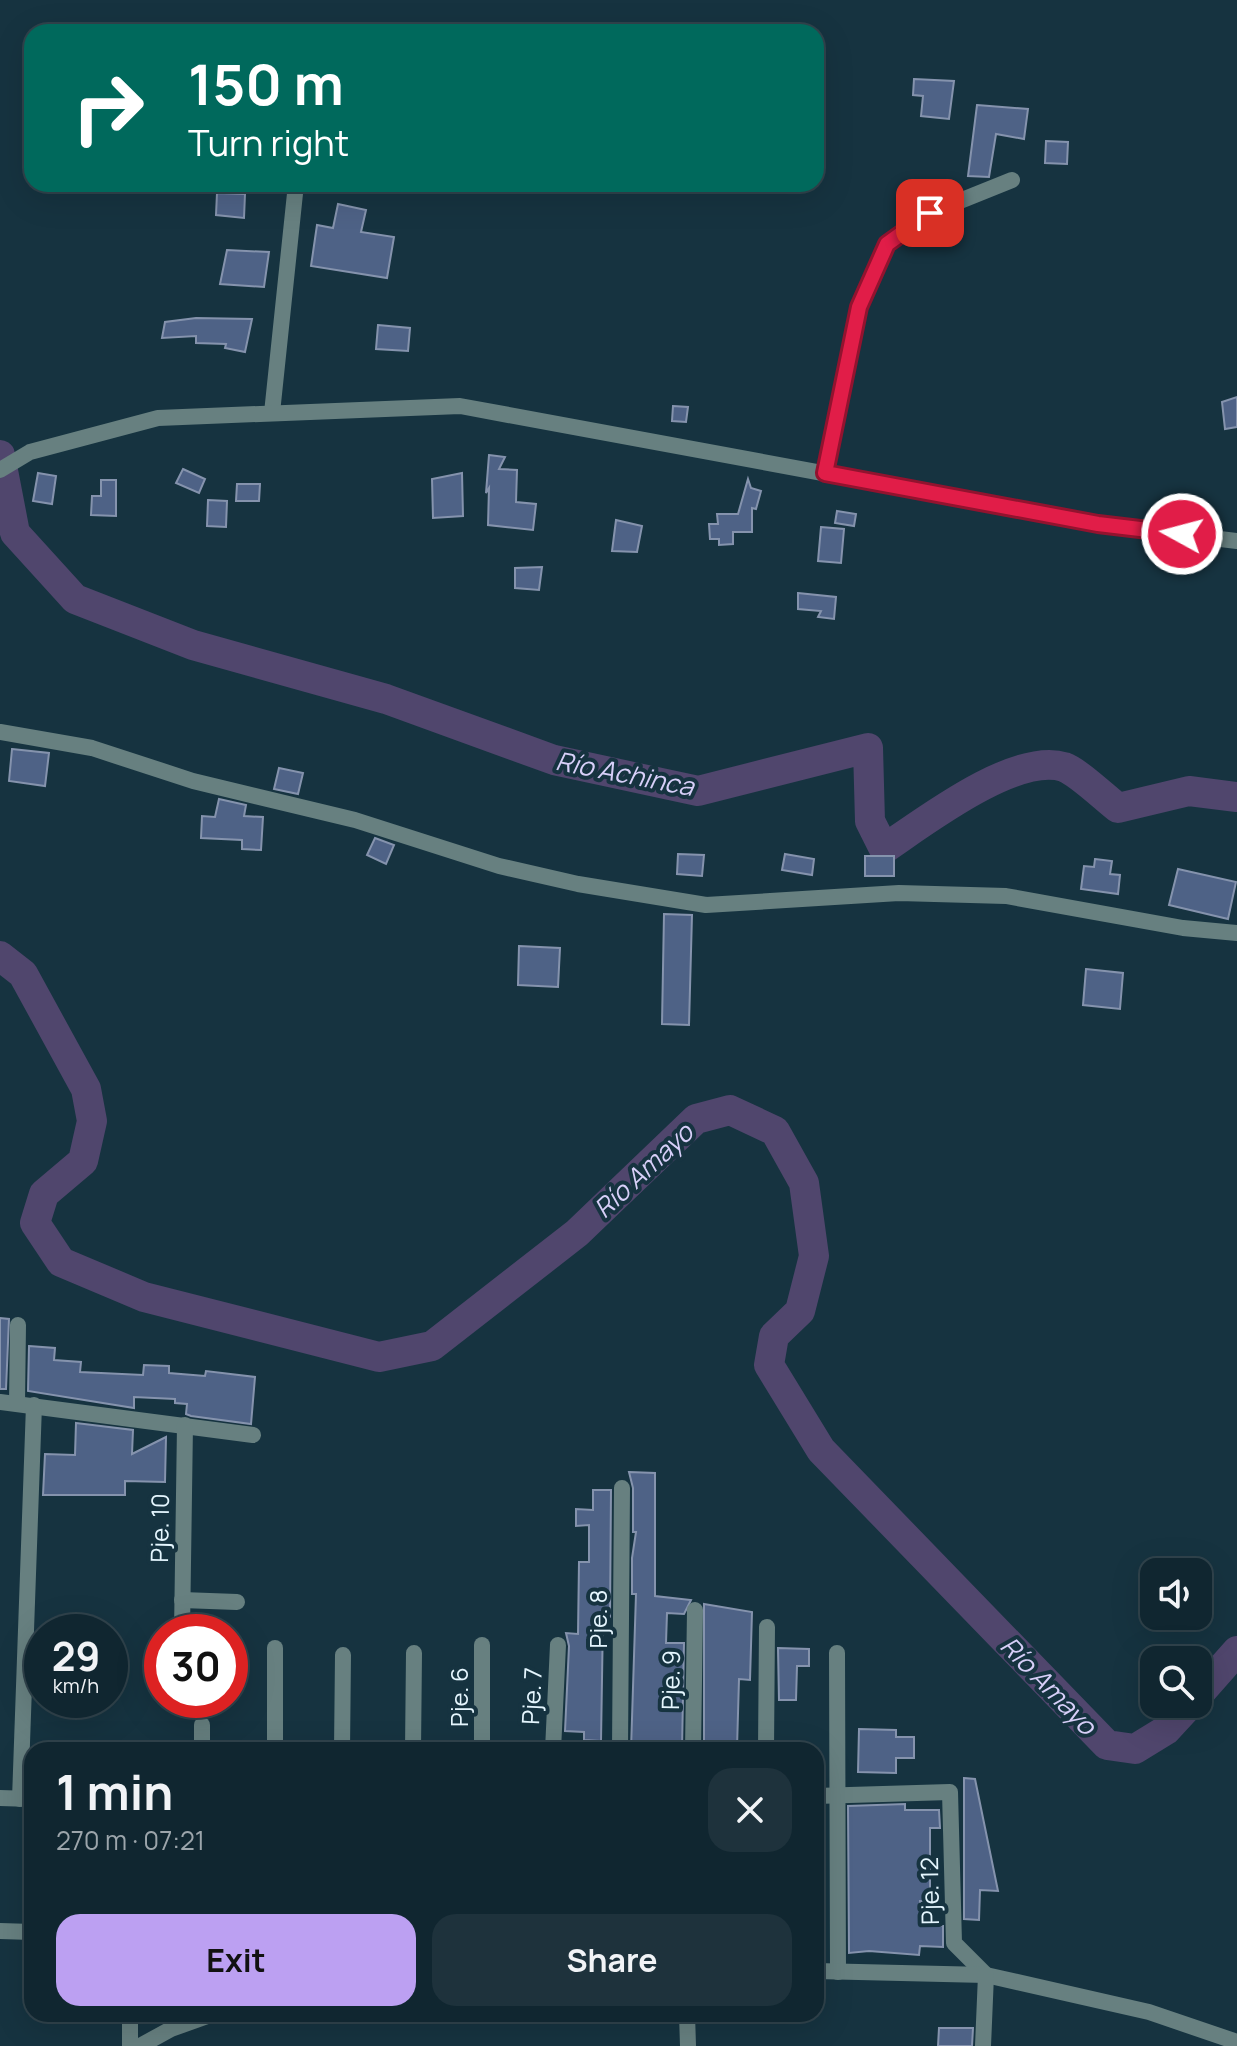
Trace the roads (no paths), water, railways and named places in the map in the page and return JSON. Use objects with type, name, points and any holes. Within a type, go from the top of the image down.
[{"type":"street","points":[[825,473],[859,307],[887,244],[930,213],[1012,180]]},
{"type":"street","points":[[272,413],[295,192]]},
{"type":"street","points":[[0,470],[30,452],[158,418],[460,406],[1098,524],[1237,541]]},
{"type":"street","points":[[0,732],[92,748],[193,781],[355,820],[499,866],[606,889],[706,905],[899,893],[1006,896],[1183,928],[1237,933]]},
{"type":"street","points":[[18,1325],[26,1404],[26,1742]]},
{"type":"street","points":[[0,1402],[253,1435]]},
{"type":"street","name":"Pje. 10","points":[[182,1614],[185,1425]]},
{"type":"street","name":"Pje. 8","points":[[620,1742],[622,1488]]},
{"type":"street","points":[[182,1600],[237,1602]]},
{"type":"street","name":"Pje. 9","points":[[693,1742],[695,1610]]},
{"type":"street","points":[[766,1742],[767,1627]]},
{"type":"street","name":"Pje. 6","points":[[482,1645],[482,1742]]},
{"type":"street","name":"Pje. 7","points":[[553,1742],[558,1645]]},
{"type":"street","points":[[275,1648],[275,1742]]},
{"type":"street","points":[[413,1742],[414,1653]]},
{"type":"street","points":[[837,1653],[838,1972]]},
{"type":"street","points":[[342,1742],[343,1655]]},
{"type":"street","points":[[202,1725],[202,1742]]},
{"type":"street","name":"Pje. 12","points":[[836,1796],[950,1792],[954,1943],[986,1975]]},
{"type":"street","points":[[824,1796],[836,1796]]},
{"type":"street","points":[[0,1798],[24,1799]]},
{"type":"street","points":[[0,1931],[24,1932]]},
{"type":"street","points":[[824,1971],[986,1975],[1149,2012],[1237,2042]]},
{"type":"street","points":[[983,2046],[986,1975]]},
{"type":"street","points":[[130,2022],[130,2046]]},
{"type":"street","points":[[140,2046],[193,2022]]},
{"type":"street","points":[[687,2022],[688,2046]]},
{"type":"waterway","name":"Río Achinca","points":[[0,455],[15,533],[75,599],[193,645],[386,699],[554,760],[698,791],[868,748],[870,821],[884,849],[971,792],[996,779],[1044,765],[1070,770],[1118,808],[1189,791],[1237,797]]},
{"type":"waterway","name":"Río Amayo","points":[[0,956],[23,974],[86,1089],[92,1121],[83,1161],[44,1194],[35,1223],[61,1262],[144,1297],[379,1357],[432,1346],[577,1233],[696,1119],[730,1110],[775,1131],[804,1183],[814,1256],[800,1311],[774,1336],[769,1365],[821,1450],[1107,1745],[1135,1749],[1166,1730],[1177,1718]]},
{"type":"waterway","name":"Río Amayo","points":[[1212,1679],[1237,1651]]}]
